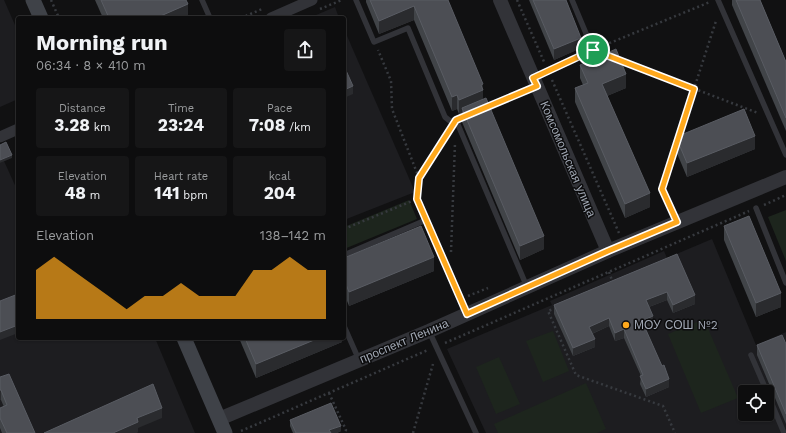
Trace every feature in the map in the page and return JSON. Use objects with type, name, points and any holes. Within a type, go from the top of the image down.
[{"type":"main road","points":[[33,0],[41,16]]},
{"type":"main road","points":[[185,340],[225,433]]},
{"type":"street","points":[[276,16],[312,0]]},
{"type":"street","name":"Комсомольская улица","points":[[500,0],[608,251]]},
{"type":"street","points":[[0,137],[16,130]]},
{"type":"street","name":"проспект Ленина","points":[[219,419],[429,331],[624,244],[786,177]]},
{"type":"lane","points":[[202,0],[209,16]]},
{"type":"lane","points":[[356,0],[374,42],[408,28],[445,117],[450,122],[535,82],[548,71],[593,50],[572,0]]},
{"type":"lane","points":[[718,0],[786,155]]},
{"type":"lane","points":[[456,120],[527,287]]},
{"type":"lane","points":[[756,208],[786,283]]},
{"type":"lane","points":[[346,254],[426,220],[467,314]]},
{"type":"lane","points":[[346,331],[359,360]]},
{"type":"lane","points":[[429,331],[476,433]]},
{"type":"lane","points":[[751,355],[764,385]]},
{"type":"lane","points":[[774,409],[784,433]]},
{"type":"path","points":[[51,0],[58,16]]},
{"type":"path","points":[[517,0],[624,244]]},
{"type":"path","points":[[593,50],[714,0]]},
{"type":"path","points":[[677,222],[662,189],[721,8]]},
{"type":"path","points":[[374,42],[391,81],[392,109],[419,178],[417,199],[426,220]]},
{"type":"path","points":[[615,58],[770,118]]},
{"type":"path","points":[[419,178],[456,120]]},
{"type":"path","points":[[450,274],[456,120]]},
{"type":"path","points":[[242,433],[241,431],[437,349],[786,195]]},
{"type":"path","points":[[346,228],[417,199]]},
{"type":"path","points":[[609,272],[615,289]]},
{"type":"path","points":[[606,286],[613,283]]},
{"type":"path","points":[[563,305],[548,311],[576,375],[663,406],[675,433]]},
{"type":"path","points":[[413,433],[437,349]]},
{"type":"path","points":[[329,393],[346,430],[344,433]]},
{"type":"shaded area","points":[[0,0],[4,0],[16,27],[16,100],[0,107]]},
{"type":"shaded area","points":[[335,7],[338,16],[314,16]]},
{"type":"shaded area","points":[[346,34],[415,192],[346,219]]},
{"type":"shaded area","points":[[4,161],[16,188],[16,340],[156,340],[195,433],[0,433],[0,163]]},
{"type":"shaded area","points":[[409,200],[417,219],[346,248],[346,226]]},
{"type":"shaded area","points":[[786,210],[786,261],[768,217]]},
{"type":"shaded area","name":"МОУ СОШ №2","points":[[712,239],[756,345],[786,332],[786,433],[486,433],[447,349],[552,305],[550,301],[664,251],[667,258]]},
{"type":"shaded area","points":[[704,319],[738,398],[701,413],[668,334]]},
{"type":"shaded area","points":[[553,331],[569,371],[543,382],[526,341]]},
{"type":"shaded area","points":[[499,357],[520,404],[496,414],[476,367]]},
{"type":"shaded area","points":[[586,383],[606,429],[597,433],[498,433],[494,424]]},
{"type":"building","points":[[101,0],[186,0],[188,4],[161,16],[108,16]]},
{"type":"building","points":[[370,0],[448,0],[483,84],[481,85],[483,90],[459,100],[457,95],[452,97],[414,6],[379,21]]},
{"type":"building","points":[[533,0],[566,0],[581,38],[554,49]]},
{"type":"building","points":[[736,0],[760,0],[786,62],[786,118]]},
{"type":"building","points":[[616,49],[626,74],[602,84],[650,193],[625,204],[575,88],[588,83],[580,65]]},
{"type":"building","points":[[346,70],[353,86],[346,89]]},
{"type":"building","points":[[486,98],[544,236],[520,246],[462,108]]},
{"type":"building","points":[[744,109],[755,136],[687,163],[676,137]]},
{"type":"building","points":[[6,142],[12,155],[0,160],[0,145]]},
{"type":"building","points":[[749,216],[781,293],[756,303],[724,226]]},
{"type":"building","points":[[421,226],[434,257],[349,292],[346,284],[346,257]]},
{"type":"building","points":[[677,254],[695,295],[673,305],[667,292],[646,300],[653,316],[642,321],[662,366],[664,365],[669,379],[646,389],[640,376],[643,375],[624,329],[615,333],[609,318],[589,327],[595,339],[573,348],[554,305]]},
{"type":"building","points":[[16,295],[16,326],[0,332],[0,301]]},
{"type":"building","points":[[782,335],[786,344],[786,414],[774,385],[757,345]]},
{"type":"building","points":[[246,340],[314,340],[256,364]]},
{"type":"building","points":[[9,374],[35,433],[7,433],[0,418],[0,408],[7,405],[0,390],[0,377]]},
{"type":"building","points":[[153,384],[162,408],[137,418],[138,422],[113,433],[44,433]]},
{"type":"building","points":[[331,403],[341,426],[329,430],[331,433],[296,433],[290,420]]},
{"type":"place","name":"МОУ СОШ №2","points":[[626,325]]},
{"type":"route","points":[[593,50],[694,89],[662,189],[677,222],[467,314],[417,199],[419,178],[456,120],[537,86],[533,78],[593,50]]}]
